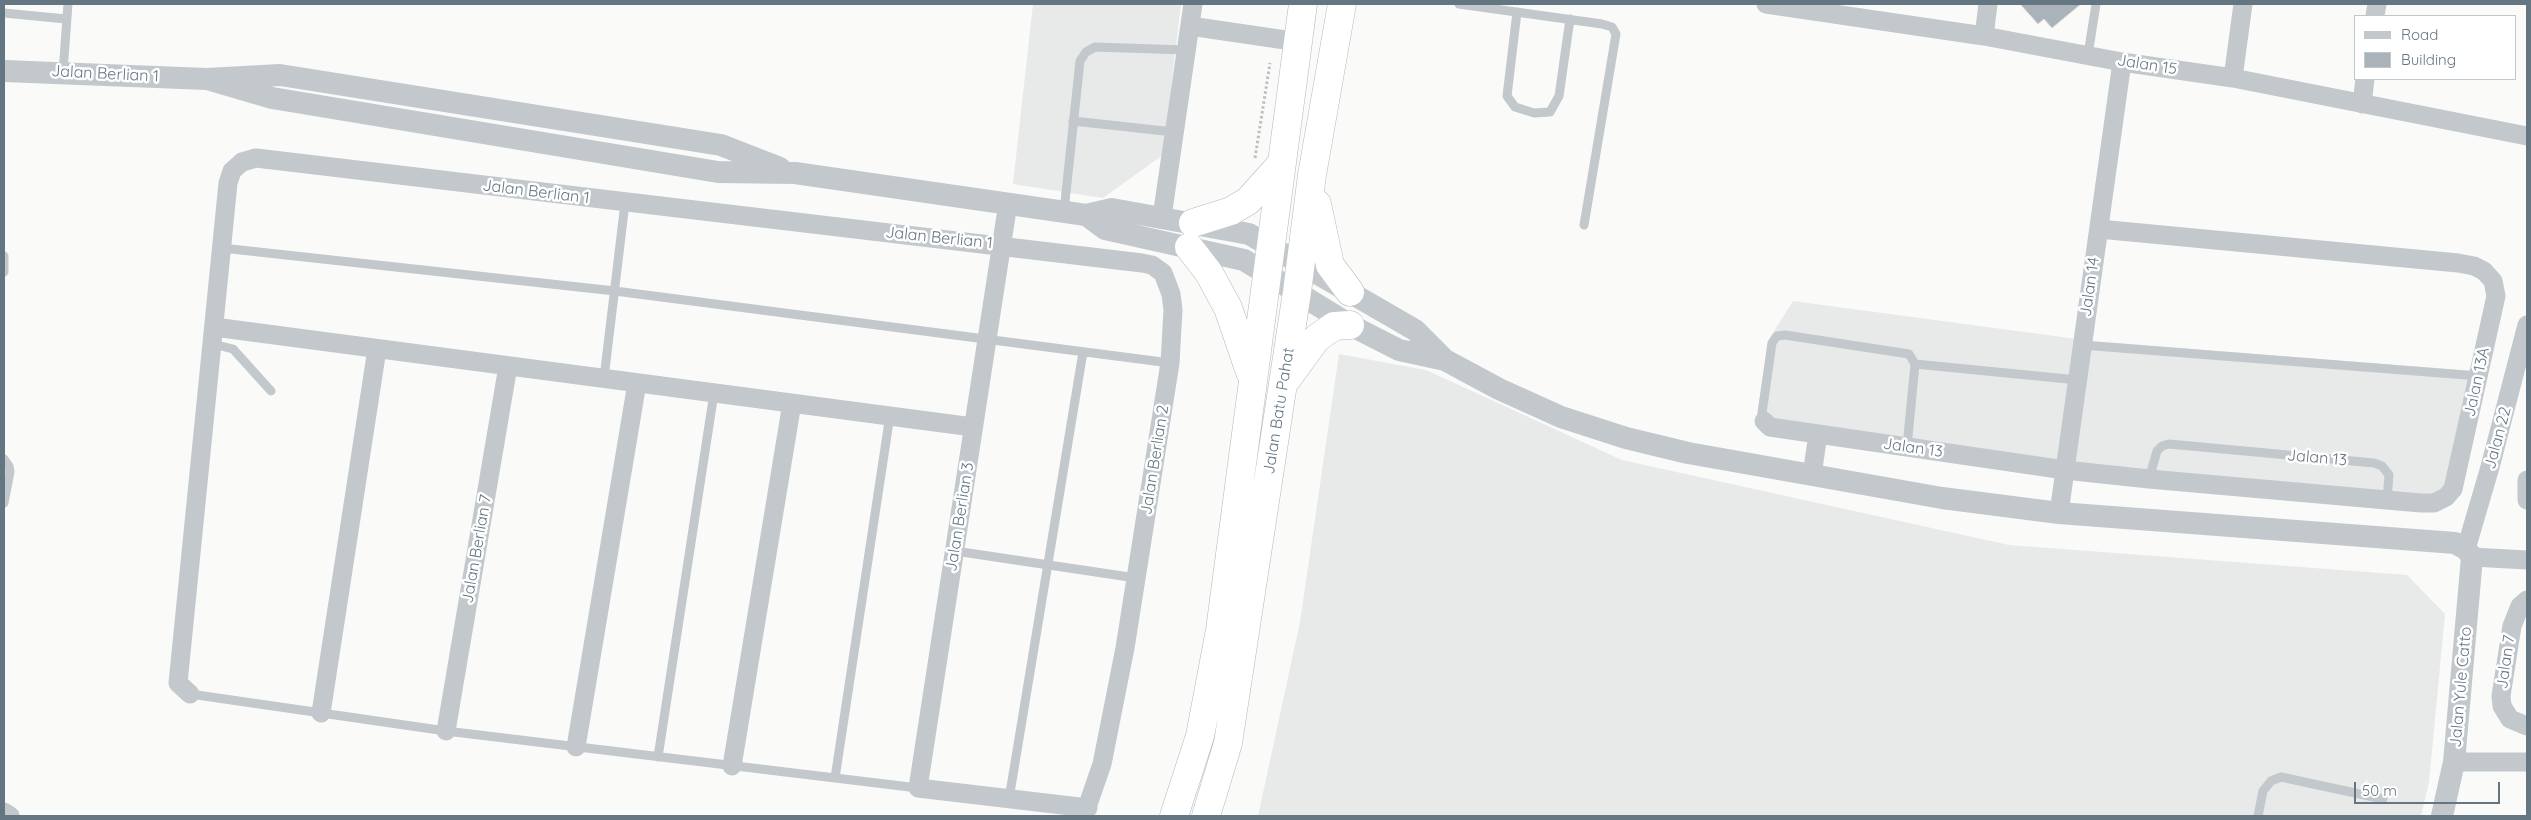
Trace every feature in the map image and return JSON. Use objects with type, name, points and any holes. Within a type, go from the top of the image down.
[{"type":"highway","name":"Jalan Batu Pahat","points":[[1174,816],[1200,736],[1220,630],[1282,163],[1280,40],[1303,4]]},
{"type":"highway","name":"Jalan Batu Pahat","points":[[1206,816],[1228,743],[1297,292],[1312,175],[1342,4]]},
{"type":"highway","points":[[1253,381],[1228,308],[1191,235],[1248,201],[1282,163]]},
{"type":"highway","points":[[1312,175],[1322,236],[1330,265],[1350,292]]},
{"type":"highway","points":[[1283,385],[1317,338],[1334,326],[1350,325]]},
{"type":"street","points":[[1162,217],[1193,4]]},
{"type":"street","name":"Jalan 15","points":[[1766,4],[1853,10],[2122,62],[2233,78],[2527,136]]},
{"type":"street","points":[[1984,36],[1988,4]]},
{"type":"street","points":[[2233,78],[2242,4]]},
{"type":"street","points":[[1190,26],[1280,40]]},
{"type":"street","name":"Jalan 14","points":[[2059,513],[2122,62]]},
{"type":"street","name":"Jalan Berlian 1","points":[[4,71],[207,79],[272,98],[718,172],[794,173],[1075,213]]},
{"type":"street","points":[[2362,104],[2366,80]]},
{"type":"street","name":"Jalan Berlian 1","points":[[190,694],[178,683],[228,183],[232,171],[242,162],[256,158],[626,203],[1001,245]]},
{"type":"street","name":"Jalan Berlian 3","points":[[918,788],[1008,203]]},
{"type":"street","points":[[1075,213],[1112,209],[1162,217],[1191,235],[1244,260],[1350,325],[1398,350],[1445,360]]},
{"type":"street","points":[[1075,213],[1105,230],[1191,235],[1249,234],[1415,330],[1445,360],[1498,389],[1561,417],[1626,438],[1688,453],[1942,498],[2059,513],[2455,543],[2469,553],[2527,560]]},
{"type":"street","name":"Jalan 13A","points":[[2065,470],[2434,503],[2446,497],[2453,489],[2496,296],[2493,281],[2484,271],[2474,266],[2099,229]]},
{"type":"street","name":"Jalan Berlian 2","points":[[1001,245],[1152,265],[1163,273],[1172,294],[1174,310],[1170,363],[1136,578],[1102,764],[1086,812]]},
{"type":"street","name":"Jalan 22","points":[[2469,553],[2527,326]]},
{"type":"street","points":[[214,336],[377,349],[973,426]]},
{"type":"street","points":[[321,713],[377,349]]},
{"type":"street","name":"Jalan Berlian 7","points":[[446,731],[508,366]]},
{"type":"street","points":[[576,747],[637,383]]},
{"type":"street","points":[[732,766],[792,403]]},
{"type":"street","name":"Jalan 13","points":[[1764,421],[1770,427],[2065,470]]},
{"type":"street","points":[[1812,475],[1818,434]]},
{"type":"street","points":[[2527,480],[2527,500]]},
{"type":"street","name":"Jalan Yule Catto","points":[[2442,816],[2454,762],[2469,553]]},
{"type":"street","name":"Jalan 7","points":[[2522,725],[2505,713],[2501,696],[2512,626],[2520,606],[2527,600]]},
{"type":"street","points":[[2454,762],[2527,762]]},
{"type":"street","points":[[918,788],[1009,799],[1086,812]]},
{"type":"street","points":[[4,812],[10,816]]},
{"type":"lane","points":[[63,72],[68,4]]},
{"type":"lane","points":[[1460,4],[1602,24],[1612,28],[1616,34],[1584,225]]},
{"type":"lane","points":[[2088,55],[2096,4]]},
{"type":"lane","points":[[1517,12],[1508,96],[1515,107],[1534,113],[1550,112],[1559,96],[1570,19]]},
{"type":"lane","points":[[4,13],[66,20]]},
{"type":"lane","points":[[1075,213],[1073,121],[1080,61],[1086,52],[1095,47],[1186,50]]},
{"type":"lane","points":[[1073,121],[1174,132]]},
{"type":"lane","points":[[604,378],[626,203]]},
{"type":"lane","points":[[222,248],[615,292],[1170,363]]},
{"type":"lane","points":[[4,256],[4,272]]},
{"type":"lane","points":[[1764,421],[1762,413],[1772,343],[1777,336],[1785,335],[1909,354],[1915,364],[1906,448]]},
{"type":"lane","points":[[214,336],[232,349],[271,391]]},
{"type":"lane","points":[[2082,345],[2478,376]]},
{"type":"lane","points":[[1009,799],[1083,352]]},
{"type":"lane","points":[[1915,364],[2078,380]]},
{"type":"lane","points":[[658,757],[714,392]]},
{"type":"lane","points":[[835,778],[890,415]]},
{"type":"lane","name":"Jalan 13","points":[[2149,479],[2157,451],[2162,446],[2169,444],[2374,463],[2382,466],[2389,475],[2387,500]]},
{"type":"lane","points":[[4,459],[9,466],[10,472],[4,503]]},
{"type":"lane","points":[[955,551],[1136,578]]},
{"type":"lane","points":[[190,694],[446,731],[918,788]]},
{"type":"lane","points":[[2258,816],[2263,791],[2271,781],[2281,776],[2383,798]]},
{"type":"path","points":[[1254,163],[1280,40]]},
{"type":"shaded area","points":[[1033,4],[1181,4],[1163,155],[1103,198],[1013,184]]},
{"type":"shaded area","points":[[1793,301],[2092,341],[2486,372],[2465,476],[2434,511],[1756,421],[1769,339]]},
{"type":"shaded area","points":[[1339,354],[1426,370],[1622,460],[2009,545],[2407,575],[2445,614],[2429,782],[2421,816],[1258,816],[1300,622]]},
{"type":"building","points":[[2020,4],[2081,4],[2052,28],[2044,19],[2038,24]]}]
